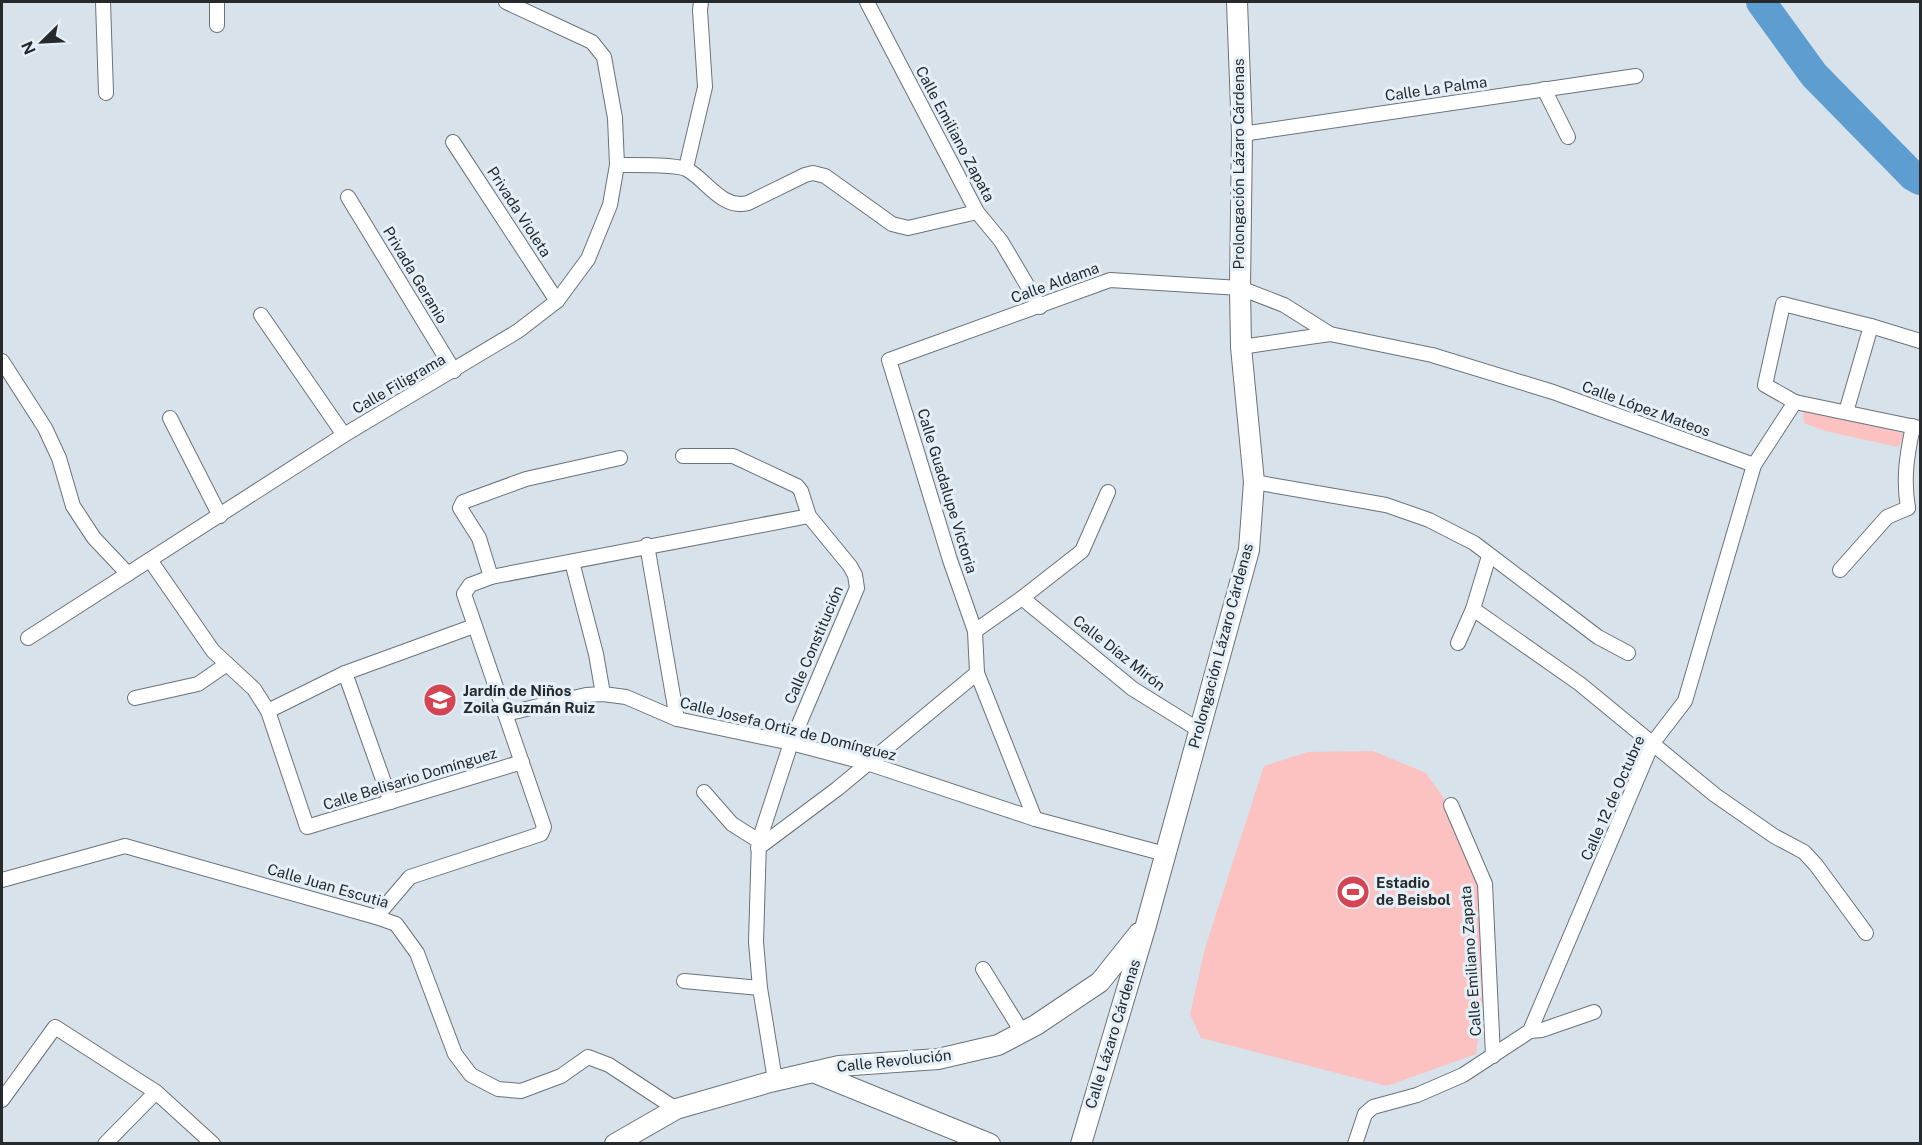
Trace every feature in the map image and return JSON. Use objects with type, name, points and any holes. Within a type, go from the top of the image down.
[{"type":"main road","name":"Prolongación Lázaro Cárdenas","points":[[1146,924],[1249,550],[1254,482],[1241,347],[1242,134],[1237,2]]},
{"type":"main road","name":"Calle Revolución","points":[[615,1143],[676,1109],[775,1080],[839,1066],[938,1059],[998,1046],[1036,1025],[1100,982],[1146,924]]},
{"type":"main road","name":"Calle Lázaro Cárdenas","points":[[1081,1143],[1146,924]]},
{"type":"main road","name":"Calle Revolución","points":[[813,1072],[990,1143]]},
{"type":"street","points":[[103,2],[106,93]]},
{"type":"street","points":[[217,2],[218,26]]},
{"type":"street","name":"Calle Filigrama","points":[[28,638],[344,435],[518,331],[557,301],[588,259],[609,205],[617,165],[615,118],[604,57],[592,42],[506,2]]},
{"type":"street","points":[[686,168],[705,87],[701,2]]},
{"type":"street","name":"Calle Emiliano Zapata","points":[[867,2],[976,212],[1001,241],[1040,307]]},
{"type":"street","name":"Calle La Palma","points":[[1242,134],[1636,76]]},
{"type":"street","points":[[1544,89],[1568,137]]},
{"type":"street","name":"Privada Violeta","points":[[453,142],[557,301]]},
{"type":"street","points":[[617,165],[686,168],[731,204],[740,205],[813,173],[825,176],[892,224],[908,228],[976,212]]},
{"type":"street","name":"Privada Geranio","points":[[348,197],[454,371]]},
{"type":"street","name":"Calle Aldama","points":[[889,360],[1110,280],[1240,288]]},
{"type":"street","name":"Calle López Mateos","points":[[1240,288],[1284,305],[1330,334]]},
{"type":"street","points":[[1840,570],[1887,517],[1914,511],[1905,465],[1917,427],[1795,402],[1765,385],[1783,304],[1920,341]]},
{"type":"street","points":[[261,315],[344,435]]},
{"type":"street","points":[[1846,412],[1871,326]]},
{"type":"street","name":"Calle López Mateos","points":[[1241,347],[1330,334],[1432,355],[1542,389],[1754,465]]},
{"type":"street","name":"Calle Guadalupe Victoria","points":[[889,360],[950,560],[975,631],[977,673]]},
{"type":"street","points":[[2,361],[45,428],[58,458],[73,506],[94,538],[128,574]]},
{"type":"street","points":[[1754,465],[1795,402]]},
{"type":"street","points":[[170,418],[220,516]]},
{"type":"street","name":"Calle Constitución","points":[[683,456],[733,456],[793,484],[801,491],[809,516],[850,566],[855,575],[857,588],[791,743],[758,845],[756,942],[760,988],[775,1080]]},
{"type":"street","points":[[491,577],[479,538],[460,508],[464,502],[526,479],[620,458]]},
{"type":"street","name":"Calle 12 de Octubre","points":[[1530,1031],[1652,744],[1685,700],[1754,465]]},
{"type":"street","points":[[1254,482],[1386,505],[1429,520],[1474,543],[1598,637],[1628,653]]},
{"type":"street","points":[[975,631],[1082,551],[1108,492]]},
{"type":"street","points":[[376,916],[410,877],[541,834],[543,831],[544,827],[464,594],[470,585],[491,577],[647,545],[809,516]]},
{"type":"street","points":[[647,545],[677,719]]},
{"type":"street","points":[[1458,643],[1473,609],[1489,556]]},
{"type":"street","points":[[150,560],[213,651],[254,689],[268,711],[345,673],[474,626]]},
{"type":"street","points":[[572,562],[596,654],[603,694]]},
{"type":"street","name":"Calle Díaz Mirón","points":[[1022,598],[1133,689],[1199,730]]},
{"type":"street","points":[[1473,609],[1580,684],[1715,795],[1774,836],[1804,852],[1866,933]]},
{"type":"street","points":[[135,698],[198,684],[228,664]]},
{"type":"street","points":[[345,673],[391,802]]},
{"type":"street","points":[[704,792],[732,824],[758,845],[837,789],[977,673],[1035,819]]},
{"type":"street","name":"Calle Josefa Ortiz de Domínguez","points":[[505,714],[586,695],[603,694],[626,697],[677,719],[791,743],[867,763],[1035,819],[1165,854]]},
{"type":"street","name":"Calle Belisario Domínguez","points":[[268,711],[307,827],[522,762]]},
{"type":"street","name":"Calle Emiliano Zapata","points":[[1355,1143],[1365,1114],[1374,1107],[1417,1095],[1463,1075],[1493,1056],[1485,884],[1451,805]]},
{"type":"street","name":"Calle Juan Escutia","points":[[2,880],[125,846],[376,916],[396,924],[417,954],[455,1054],[471,1075],[498,1089],[521,1091],[561,1076],[588,1058],[609,1065],[676,1109]]},
{"type":"street","points":[[983,969],[1022,1032]]},
{"type":"street","points":[[684,981],[760,988]]},
{"type":"street","points":[[1493,1056],[1530,1031],[1542,1030],[1594,1012]]},
{"type":"street","points":[[2,1100],[55,1027],[156,1092],[213,1143]]},
{"type":"street","points":[[105,1143],[156,1092]]},
{"type":"shaded area","points":[[1803,409],[1906,434],[1898,447],[1825,431],[1804,423]]},
{"type":"shaded area","name":"Estadio de Beisbol","points":[[1373,751],[1426,773],[1473,840],[1491,944],[1476,1054],[1387,1086],[1201,1038],[1190,1014],[1206,945],[1264,766],[1308,752]]},
{"type":"waterway","points":[[1761,2],[1814,75],[1913,176],[1920,180]]},
{"type":"place","name":"Jardín de Niños Zoila Guzmán Ruiz","points":[[440,700]]},
{"type":"place","name":"Estadio de Beisbol","points":[[1353,892]]}]
